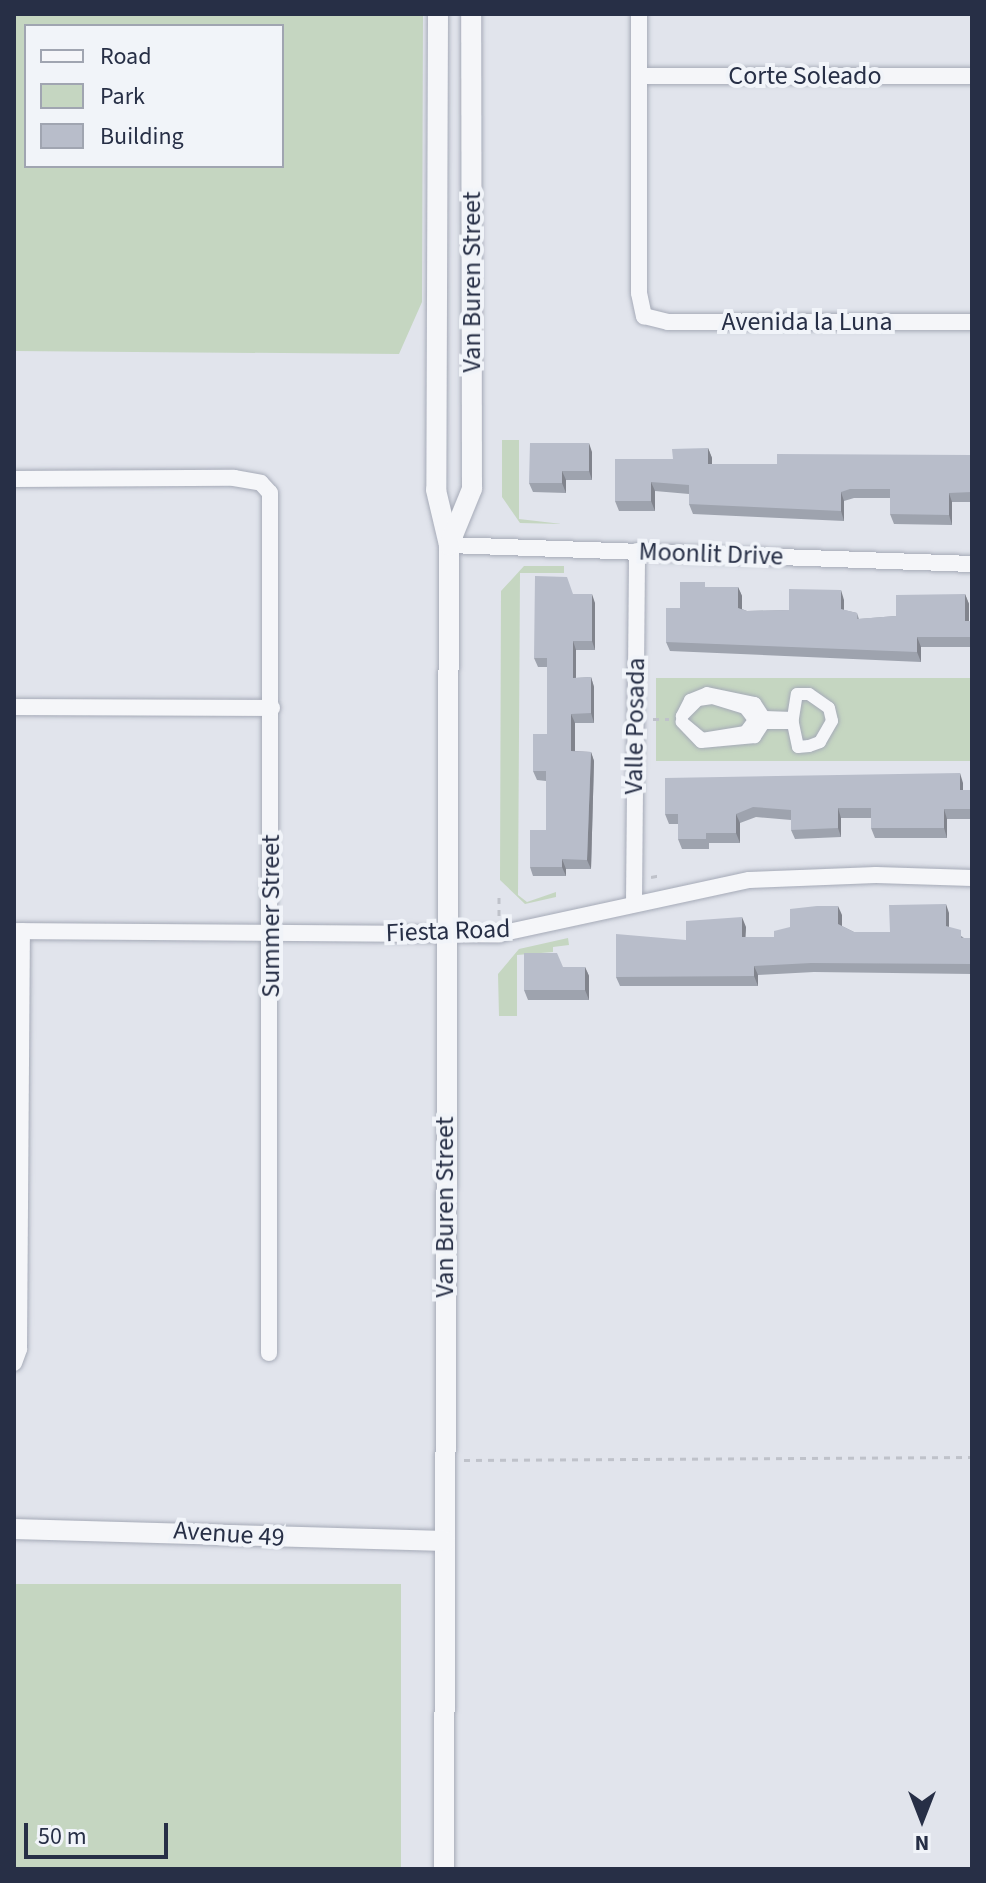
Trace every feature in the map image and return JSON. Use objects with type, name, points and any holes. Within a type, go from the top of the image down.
[{"type":"street","name":"Van Buren Street","points":[[438,14],[436,490],[449,545],[444,1869]]},
{"type":"street","name":"Van Buren Street","points":[[449,545],[472,489],[471,14]]},
{"type":"street","points":[[639,14],[639,76]]},
{"type":"street","name":"Corte Soleado","points":[[639,76],[972,76]]},
{"type":"street","name":"Avenida la Luna","points":[[639,76],[639,293],[644,316],[668,322],[972,322]]},
{"type":"street","name":"Summer Street","points":[[14,479],[234,478],[261,483],[273,505],[269,1353]]},
{"type":"street","name":"Moonlit Drive","points":[[449,545],[972,564]]},
{"type":"street","name":"Valle Posada","points":[[634,902],[637,551]]},
{"type":"street","points":[[707,693],[755,703],[764,717],[793,718],[797,694],[809,694],[829,708],[832,721],[820,742],[798,747],[793,723],[764,723],[755,737],[708,743],[694,739],[682,722],[702,739],[745,732],[754,720],[751,712],[738,707],[706,698],[682,716],[690,700],[707,693]]},
{"type":"street","points":[[14,707],[272,708]]},
{"type":"street","name":"Fiesta Road","points":[[18,931],[499,934],[634,902],[749,880],[876,875],[972,878]]},
{"type":"street","points":[[14,1363],[19,1349],[16,1155],[18,931]]},
{"type":"street","name":"Avenue 49","points":[[14,1529],[445,1541]]},
{"type":"path","points":[[444,1460],[972,1457]]},
{"type":"green space","points":[[14,14],[423,14],[422,302],[399,354],[14,351]]},
{"type":"green space","points":[[502,440],[519,440],[519,519],[562,524],[520,523],[502,497]]},
{"type":"green space","points":[[524,566],[564,566],[564,573],[520,573],[518,895],[527,902],[556,892],[556,897],[525,904],[500,880],[501,591]]},
{"type":"green space","points":[[656,678],[972,678],[972,761],[656,761]]},
{"type":"green space","points":[[568,938],[569,945],[553,947],[553,952],[517,955],[517,1016],[499,1016],[498,974],[519,949]]},
{"type":"green space","points":[[14,1584],[401,1584],[401,1869],[14,1869]]},
{"type":"building","points":[[530,443],[589,443],[589,471],[562,471],[562,483],[529,483]]},
{"type":"building","points":[[708,448],[708,464],[777,464],[777,454],[972,455],[972,492],[949,493],[949,515],[890,514],[890,489],[850,489],[841,492],[841,511],[689,504],[689,485],[651,482],[651,501],[615,501],[615,459],[673,459],[672,449]]},
{"type":"building","points":[[535,576],[567,577],[573,594],[592,594],[592,641],[573,641],[573,678],[591,677],[591,713],[571,714],[571,751],[591,752],[587,860],[562,859],[562,867],[530,867],[530,830],[546,830],[546,771],[533,771],[533,734],[547,734],[547,658],[534,658]]},
{"type":"building","points":[[680,582],[705,582],[705,587],[738,587],[738,608],[747,611],[789,610],[789,589],[841,590],[841,609],[857,613],[857,619],[896,616],[896,595],[965,594],[965,621],[972,621],[972,637],[917,637],[917,652],[666,642],[666,608],[680,608]]},
{"type":"building","points":[[960,773],[960,790],[972,790],[972,809],[944,809],[944,828],[871,828],[871,808],[838,808],[838,828],[791,830],[791,810],[753,807],[736,814],[736,833],[706,833],[706,839],[678,839],[678,814],[665,814],[665,778]]},
{"type":"building","points":[[946,904],[946,926],[961,930],[961,938],[972,938],[972,964],[811,963],[754,966],[754,976],[616,977],[616,934],[686,940],[686,921],[742,917],[742,937],[774,937],[774,931],[790,927],[790,909],[817,906],[838,906],[838,924],[854,932],[890,932],[889,905]]},
{"type":"building","points":[[524,953],[557,953],[563,967],[585,967],[585,990],[524,990]]}]
